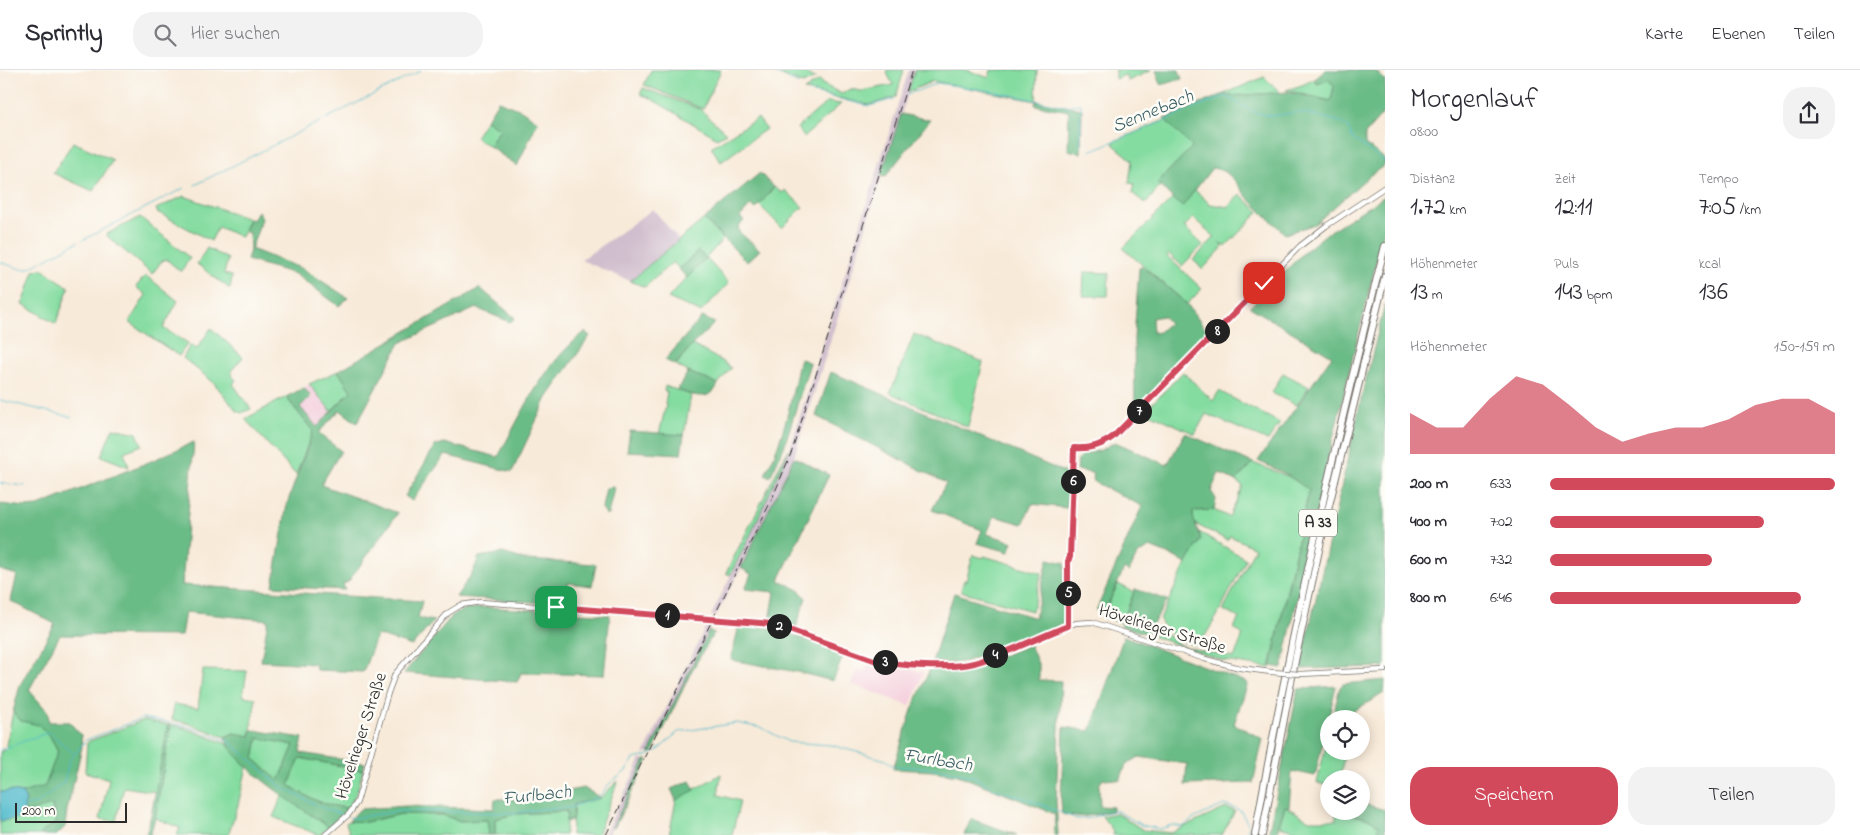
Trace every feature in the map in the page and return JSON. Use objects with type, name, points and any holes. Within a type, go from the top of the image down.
[{"type":"highway","name":"A 33","points":[[1255,835],[1314,540],[1385,246]]},
{"type":"highway","name":"A 33","points":[[1262,835],[1296,656],[1326,518],[1385,276]]},
{"type":"main road","points":[[1068,626],[1068,561],[1070,557],[1074,448],[1092,448],[1105,443],[1114,436],[1300,246],[1326,226],[1385,188]]},
{"type":"main road","name":"Hövelrieger Straße","points":[[325,835],[349,814],[360,794],[392,681],[399,668],[440,620],[455,607],[467,603],[481,602],[556,607],[772,624],[874,660],[891,663],[936,666],[974,663],[1068,626],[1084,622],[1099,623],[1205,659],[1240,668],[1300,674],[1385,670]]},
{"type":"shaded area","points":[[909,70],[915,70],[794,457],[716,616],[711,616],[790,448]]},
{"type":"shaded area","points":[[653,209],[679,240],[630,281],[581,260]]},
{"type":"shaded area","points":[[309,384],[331,411],[316,428],[300,407],[311,397],[303,388]]},
{"type":"shaded area","points":[[708,622],[713,623],[649,753],[644,754]]},
{"type":"shaded area","points":[[869,661],[880,665],[924,672],[910,706],[851,684],[857,669],[865,672]]},
{"type":"shaded area","points":[[641,759],[645,760],[608,835],[604,835]]},
{"type":"green space","points":[[651,70],[721,70],[703,109],[644,85]]},
{"type":"green space","points":[[771,70],[798,70],[815,78],[803,84]]},
{"type":"green space","points":[[904,70],[896,97],[869,105],[804,90],[820,80],[822,84],[842,94],[850,89],[861,91],[893,85],[886,71]]},
{"type":"green space","points":[[915,70],[967,70],[989,78],[991,70],[1037,70],[1036,101],[933,81],[908,92]]},
{"type":"green space","points":[[1115,70],[1152,70],[1128,81],[1125,75],[1115,79]]},
{"type":"green space","points":[[1156,70],[1179,70],[1182,79],[1161,85]]},
{"type":"green space","points":[[1326,70],[1374,70],[1385,80],[1385,111],[1365,134],[1365,144],[1385,159],[1385,165],[1369,176],[1315,224],[1285,234],[1245,195],[1230,176],[1225,172],[1212,168],[1182,207],[1157,183],[1192,147],[1164,119],[1224,94],[1229,96],[1288,92],[1331,101],[1334,86],[1329,80],[1317,84],[1315,79]]},
{"type":"green space","points":[[1264,77],[1281,93],[1229,96],[1224,94]]},
{"type":"green space","points":[[1315,79],[1317,84],[1329,80],[1334,86],[1331,101],[1286,90],[1302,85]]},
{"type":"green space","points":[[643,88],[700,109],[726,133],[717,138],[640,94]]},
{"type":"green space","points":[[498,101],[521,110],[538,121],[517,166],[489,146],[500,129],[486,120]]},
{"type":"green space","points":[[1036,101],[1082,109],[1081,153],[1068,150],[1069,111],[1035,105]]},
{"type":"green space","points":[[827,102],[841,104],[804,137],[797,128]]},
{"type":"green space","points":[[901,114],[930,120],[885,177],[881,176]]},
{"type":"green space","points":[[758,118],[766,129],[721,162],[711,147]]},
{"type":"green space","points":[[486,120],[500,129],[489,146],[475,137]]},
{"type":"green space","points":[[1165,120],[1192,147],[1157,183],[1160,186],[1146,204],[1132,193],[1134,184],[1129,183],[1132,160],[1113,144],[1115,141]]},
{"type":"green space","points":[[73,142],[113,160],[93,191],[53,173]]},
{"type":"green space","points":[[760,173],[774,187],[756,209],[751,205],[740,217],[744,221],[738,227],[739,232],[760,250],[747,262],[704,219]]},
{"type":"green space","points":[[774,187],[782,193],[785,190],[803,207],[782,228],[759,205]]},
{"type":"green space","points":[[1195,190],[1210,204],[1228,207],[1240,194],[1259,212],[1225,247],[1218,242],[1223,247],[1203,269],[1193,260],[1215,237],[1193,218],[1184,227],[1203,245],[1182,266],[1169,254],[1167,256],[1202,289],[1187,304],[1123,248],[1173,198],[1182,206]]},
{"type":"green space","points":[[184,196],[249,219],[241,237],[218,227],[211,241],[157,212],[156,209]]},
{"type":"green space","points":[[1385,196],[1385,226],[1330,450],[1282,668],[1271,666],[1309,490],[1286,474],[1258,461],[1332,356],[1250,307],[1304,252],[1330,231]]},
{"type":"green space","points":[[258,211],[262,219],[251,249],[303,269],[348,298],[339,306],[295,274],[247,260],[250,250],[249,233],[244,231],[249,219],[253,220]]},
{"type":"green space","points":[[140,217],[190,258],[181,272],[166,259],[161,262],[152,274],[108,237],[107,234]]},
{"type":"green space","points":[[704,219],[723,239],[706,258],[729,283],[702,311],[700,312],[668,298],[705,258],[698,251],[679,269],[673,262],[645,287],[630,281]]},
{"type":"green space","points":[[207,248],[228,259],[224,274],[232,276],[230,289],[197,264]]},
{"type":"green space","points":[[698,251],[706,258],[687,278],[679,269]]},
{"type":"green space","points":[[1143,267],[1187,304],[1209,334],[1135,410],[1134,338],[1139,268]],"holes":[[[1163,316],[1169,323],[1159,332],[1153,333],[1152,318]]]},
{"type":"green space","points":[[42,269],[69,287],[56,324],[23,304],[34,271]]},
{"type":"green space","points":[[1084,272],[1109,273],[1108,296],[1083,296]]},
{"type":"green space","points":[[145,276],[178,301],[163,328],[188,343],[179,356],[129,322],[146,295],[136,287]]},
{"type":"green space","points":[[480,288],[515,318],[510,322],[476,308],[400,343],[357,423],[340,410],[318,433],[341,451],[321,485],[398,513],[348,582],[343,584],[345,590],[273,586],[287,504],[313,431],[286,397],[304,388],[311,396],[300,407],[317,427],[351,391],[338,371]]},
{"type":"green space","points":[[1385,304],[1385,667],[1300,669],[1363,391]]},
{"type":"green space","points":[[702,317],[715,323],[675,365],[665,360]]},
{"type":"green space","points":[[211,328],[243,357],[231,371],[232,376],[236,380],[233,384],[251,409],[241,413],[237,411],[213,382],[183,358],[190,345],[197,349]]},
{"type":"green space","points":[[585,332],[590,336],[547,398],[512,472],[445,455],[412,501],[405,496],[435,446],[444,443],[498,457],[525,406],[557,358]]},
{"type":"green space","points":[[914,334],[983,362],[968,427],[890,393]]},
{"type":"green space","points":[[692,345],[731,368],[718,384],[676,365]]},
{"type":"green space","points":[[800,358],[810,363],[784,447],[770,477],[765,474],[778,446]]},
{"type":"green space","points":[[338,371],[351,391],[331,411],[309,384]]},
{"type":"green space","points":[[688,372],[718,384],[715,390],[706,396],[700,396],[677,390]]},
{"type":"green space","points":[[831,372],[1066,473],[1068,476],[1067,508],[1032,504],[1023,524],[994,516],[987,534],[1013,542],[1009,552],[977,543],[982,530],[932,510],[946,483],[816,416]]},
{"type":"green space","points":[[1183,372],[1213,401],[1219,391],[1280,423],[1268,441],[1206,414],[1195,434],[1145,411]]},
{"type":"green space","points":[[1283,373],[1309,387],[1296,405],[1272,393]]},
{"type":"green space","points":[[665,386],[691,395],[684,435],[659,434],[666,405],[667,392],[664,391]]},
{"type":"green space","points":[[286,397],[313,431],[296,475],[245,419]]},
{"type":"green space","points":[[113,428],[137,433],[142,445],[124,452],[129,467],[101,456]]},
{"type":"green space","points":[[630,431],[684,435],[681,454],[627,451]]},
{"type":"green space","points":[[1185,433],[1253,463],[1236,481],[1219,473],[1211,491],[1216,499],[1214,510],[1193,511],[1201,540],[1186,564],[1175,557],[1150,547],[1137,555],[1129,572],[1124,569],[1104,613],[1096,611],[1142,506],[1094,482],[1092,473],[1077,470],[1078,460],[1082,455],[1101,450],[1115,442],[1167,465]]},
{"type":"green space","points":[[194,442],[182,585],[422,601],[418,618],[434,621],[412,646],[377,635],[363,672],[316,670],[315,664],[261,661],[268,620],[185,612],[181,636],[60,635],[29,690],[48,712],[49,722],[69,722],[81,735],[82,747],[67,810],[65,827],[57,835],[41,835],[43,831],[57,822],[52,805],[25,813],[26,800],[22,793],[45,786],[58,751],[51,738],[39,725],[21,721],[13,712],[20,685],[55,624],[11,601],[17,575],[0,570],[0,504],[26,507],[38,506]]},
{"type":"green space","points":[[790,448],[749,538],[730,575],[726,573]]},
{"type":"green space","points":[[794,457],[829,475],[779,580],[799,590],[806,598],[796,627],[770,621],[775,592],[745,589],[751,574],[741,568]]},
{"type":"green space","points":[[1253,463],[1290,477],[1309,490],[1270,668],[1224,661],[1155,637],[1154,635],[1157,630],[1160,630],[1182,646],[1234,658],[1243,635],[1234,628],[1239,618],[1223,610],[1255,548],[1230,536],[1227,540],[1193,523],[1193,511],[1214,510],[1229,517],[1243,486],[1236,481]]},
{"type":"green space","points":[[606,488],[614,488],[608,515],[606,515],[602,508]]},
{"type":"green space","points":[[1199,532],[1246,559],[1216,618],[1201,642],[1194,645],[1184,642],[1169,633],[1160,619],[1186,564],[1201,540]]},
{"type":"green space","points":[[503,553],[525,560],[596,564],[592,586],[568,583],[564,604],[456,597],[473,572],[479,557]]},
{"type":"green space","points":[[973,555],[983,558],[984,556],[1042,573],[1032,611],[961,591],[964,580],[966,581]]},
{"type":"green space","points":[[1048,559],[1065,563],[1063,624],[967,661],[954,663],[932,662],[954,593],[1035,618]]},
{"type":"green space","points":[[1118,584],[1134,592],[1122,623],[1102,617]]},
{"type":"green space","points":[[1135,589],[1167,600],[1147,634],[1121,626]]},
{"type":"green space","points":[[487,607],[610,615],[604,675],[521,673],[517,682],[404,673],[452,616],[465,609]]},
{"type":"green space","points":[[739,625],[783,631],[844,654],[833,681],[797,672],[731,660]]},
{"type":"green space","points":[[709,631],[714,633],[692,670],[653,752],[649,753]]},
{"type":"green space","points":[[1124,636],[1248,683],[1234,724],[1263,739],[1253,783],[1185,785],[1187,764],[1139,757],[1126,765],[1120,780],[1103,779],[1099,785],[1100,806],[1113,807],[1113,810],[1094,815],[1062,814],[1064,727],[1090,731]]},
{"type":"green space","points":[[1030,645],[1039,666],[1039,680],[1061,681],[1056,801],[1058,835],[1054,835],[1055,814],[958,775],[932,771],[893,769],[912,710],[930,669],[968,669]]},
{"type":"green space","points":[[203,670],[247,671],[243,696],[256,698],[250,736],[234,733],[225,737],[187,723],[172,720],[174,704],[198,708]]},
{"type":"green space","points":[[1385,680],[1384,693],[1355,710],[1334,710],[1340,687],[1343,684]]},
{"type":"green space","points":[[1336,686],[1330,710],[1320,710],[1320,755],[1315,776],[1292,771],[1289,807],[1285,806],[1276,835],[1268,835],[1298,689]]},
{"type":"green space","points":[[13,712],[21,721],[39,724],[51,738],[58,751],[45,787],[22,793],[0,792],[0,752],[7,749],[6,745]]},
{"type":"green space","points":[[144,720],[168,725],[156,792],[124,787],[116,821],[100,819],[109,779],[85,772],[87,742]]},
{"type":"green space","points":[[168,725],[171,725],[155,818],[150,835],[146,835],[151,815]]},
{"type":"green space","points":[[171,725],[185,728],[227,744],[247,767],[238,805],[228,835],[177,835],[180,828],[155,818]]},
{"type":"green space","points":[[252,730],[303,738],[300,753],[365,763],[363,770],[300,758],[289,785],[317,801],[348,808],[329,827],[270,786],[241,760],[230,748],[225,737],[234,733],[250,736]],"holes":[[[258,738],[294,745],[279,781],[254,759]]]},
{"type":"green space","points":[[258,738],[294,745],[279,782],[254,759]]},
{"type":"green space","points":[[300,758],[363,770],[357,792],[348,808],[316,801],[288,785]]},
{"type":"green space","points":[[645,760],[648,760],[614,828],[612,828]]},
{"type":"green space","points":[[1323,760],[1343,760],[1342,770],[1320,770]]},
{"type":"green space","points":[[1320,770],[1320,784],[1317,783]]},
{"type":"green space","points":[[721,774],[718,795],[740,801],[732,835],[669,835],[676,800]]},
{"type":"green space","points":[[618,781],[597,835],[571,835],[574,804],[600,798]]},
{"type":"green space","points":[[690,781],[695,790],[676,800],[671,789]]},
{"type":"green space","points":[[584,788],[601,798],[574,804],[572,821],[566,821],[567,811],[516,814],[495,819],[495,835],[489,835],[487,820],[460,821],[443,815],[401,814],[366,822],[349,821],[360,809],[407,806],[494,809],[495,799],[526,799]]},
{"type":"green space","points":[[283,794],[329,827],[319,835],[273,817]]},
{"type":"green space","points":[[51,804],[57,822],[43,831],[41,835],[0,835],[0,821],[23,816],[25,813]]},
{"type":"green space","points":[[1285,806],[1309,820],[1370,819],[1379,826],[1376,835],[1313,835],[1279,826]]},
{"type":"green space","points":[[1370,806],[1385,810],[1385,835],[1376,835],[1379,826],[1370,819]]},
{"type":"green space","points":[[1226,808],[1235,811],[1222,835],[1113,835],[1114,832],[1102,816],[1117,813],[1143,830],[1171,833]]},
{"type":"green space","points":[[567,811],[565,835],[495,835],[495,819],[516,814]]},
{"type":"green space","points":[[401,814],[443,815],[460,821],[488,820],[489,835],[350,835],[346,823],[349,821],[366,822]]},
{"type":"green space","points":[[971,819],[1017,835],[964,835]]},
{"type":"water","points":[[0,792],[22,793],[26,800],[24,806],[25,813],[20,818],[0,821]]},
{"type":"waterway","name":"Sennebach","points":[[768,70],[799,84]]},
{"type":"waterway","points":[[195,185],[420,71]]},
{"type":"waterway","name":"Sennebach","points":[[907,95],[937,83],[991,91],[1065,106],[1081,104],[1080,146]]},
{"type":"waterway","name":"Sennebach","points":[[809,92],[869,106],[894,99]]},
{"type":"waterway","points":[[1090,151],[1225,96],[1256,113],[1271,116],[1300,112],[1341,122],[1348,128],[1353,139],[1385,162]]},
{"type":"waterway","points":[[83,240],[184,188]]},
{"type":"waterway","points":[[0,262],[21,269],[29,268],[78,242]]},
{"type":"waterway","points":[[0,400],[71,417]]},
{"type":"waterway","points":[[0,483],[25,486]]},
{"type":"waterway","name":"Furlbach","points":[[24,806],[36,804],[64,782],[69,761],[86,740],[143,718],[186,726],[230,742],[280,786],[318,806],[345,816]]},
{"type":"waterway","name":"Furlbach","points":[[349,817],[400,811],[517,813],[540,809],[569,808],[599,797],[609,784],[626,771],[634,759],[656,752],[678,732],[737,723],[762,728],[789,742],[831,745],[886,760],[893,766],[932,768],[973,776],[995,789],[1025,798],[1077,819],[1090,818],[1117,811],[1141,825],[1160,829],[1172,825],[1183,827],[1193,819],[1224,805],[1240,810],[1248,824],[1247,835],[1249,835]]},
{"type":"waterway","points":[[0,750],[49,732],[73,753]]},
{"type":"waterway","name":"Furlbach","points":[[1280,835],[1287,835]]},
{"type":"railway","points":[[606,835],[772,499],[792,451],[912,70]]},
{"type":"route","points":[[556,607],[772,624],[881,662],[936,666],[974,663],[1068,626],[1068,561],[1070,557],[1074,448],[1092,448],[1105,443],[1114,436],[1264,283]]}]
